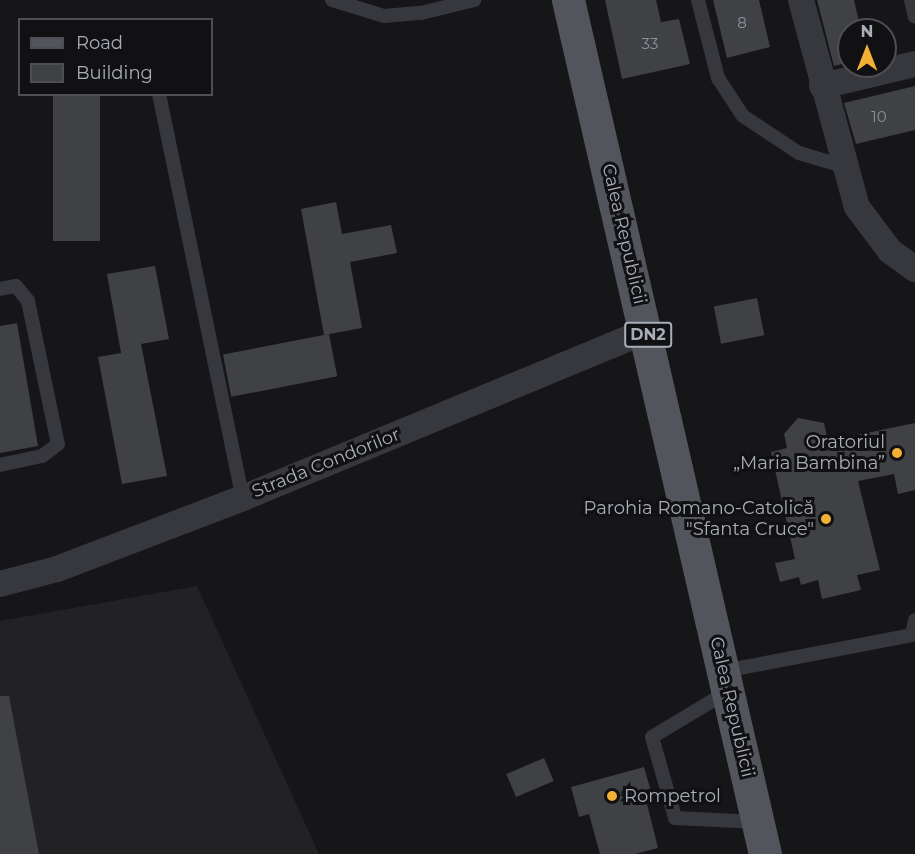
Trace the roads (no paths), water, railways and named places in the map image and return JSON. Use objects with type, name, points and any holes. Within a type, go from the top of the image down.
[{"type":"main road","name":"Calea Republicii","points":[[568,0],[647,331],[765,854]]},
{"type":"street","points":[[801,0],[822,86],[858,207],[872,230],[915,270]]},
{"type":"street","points":[[822,86],[915,64]]},
{"type":"street","name":"Strada Condorilor","points":[[0,584],[57,569],[243,498],[647,331]]},
{"type":"lane","points":[[332,0],[384,16],[421,13],[474,0]]},
{"type":"lane","points":[[698,0],[718,78],[743,116],[799,153],[846,167]]},
{"type":"lane","points":[[911,0],[915,17]]},
{"type":"lane","points":[[159,96],[243,498]]},
{"type":"lane","points":[[0,289],[16,286],[28,301],[58,444],[42,456],[0,465]]},
{"type":"lane","points":[[758,822],[675,818],[652,737],[726,681],[912,635],[915,620]]},
{"type":"place","name":"Oratoriul „Maria Bambina”","points":[[897,453]]},
{"type":"place","name":"Parohia Romano-Catolică \"Sfanta Cruce\"","points":[[826,519]]},
{"type":"place","name":"Rompetrol","points":[[612,796]]}]
